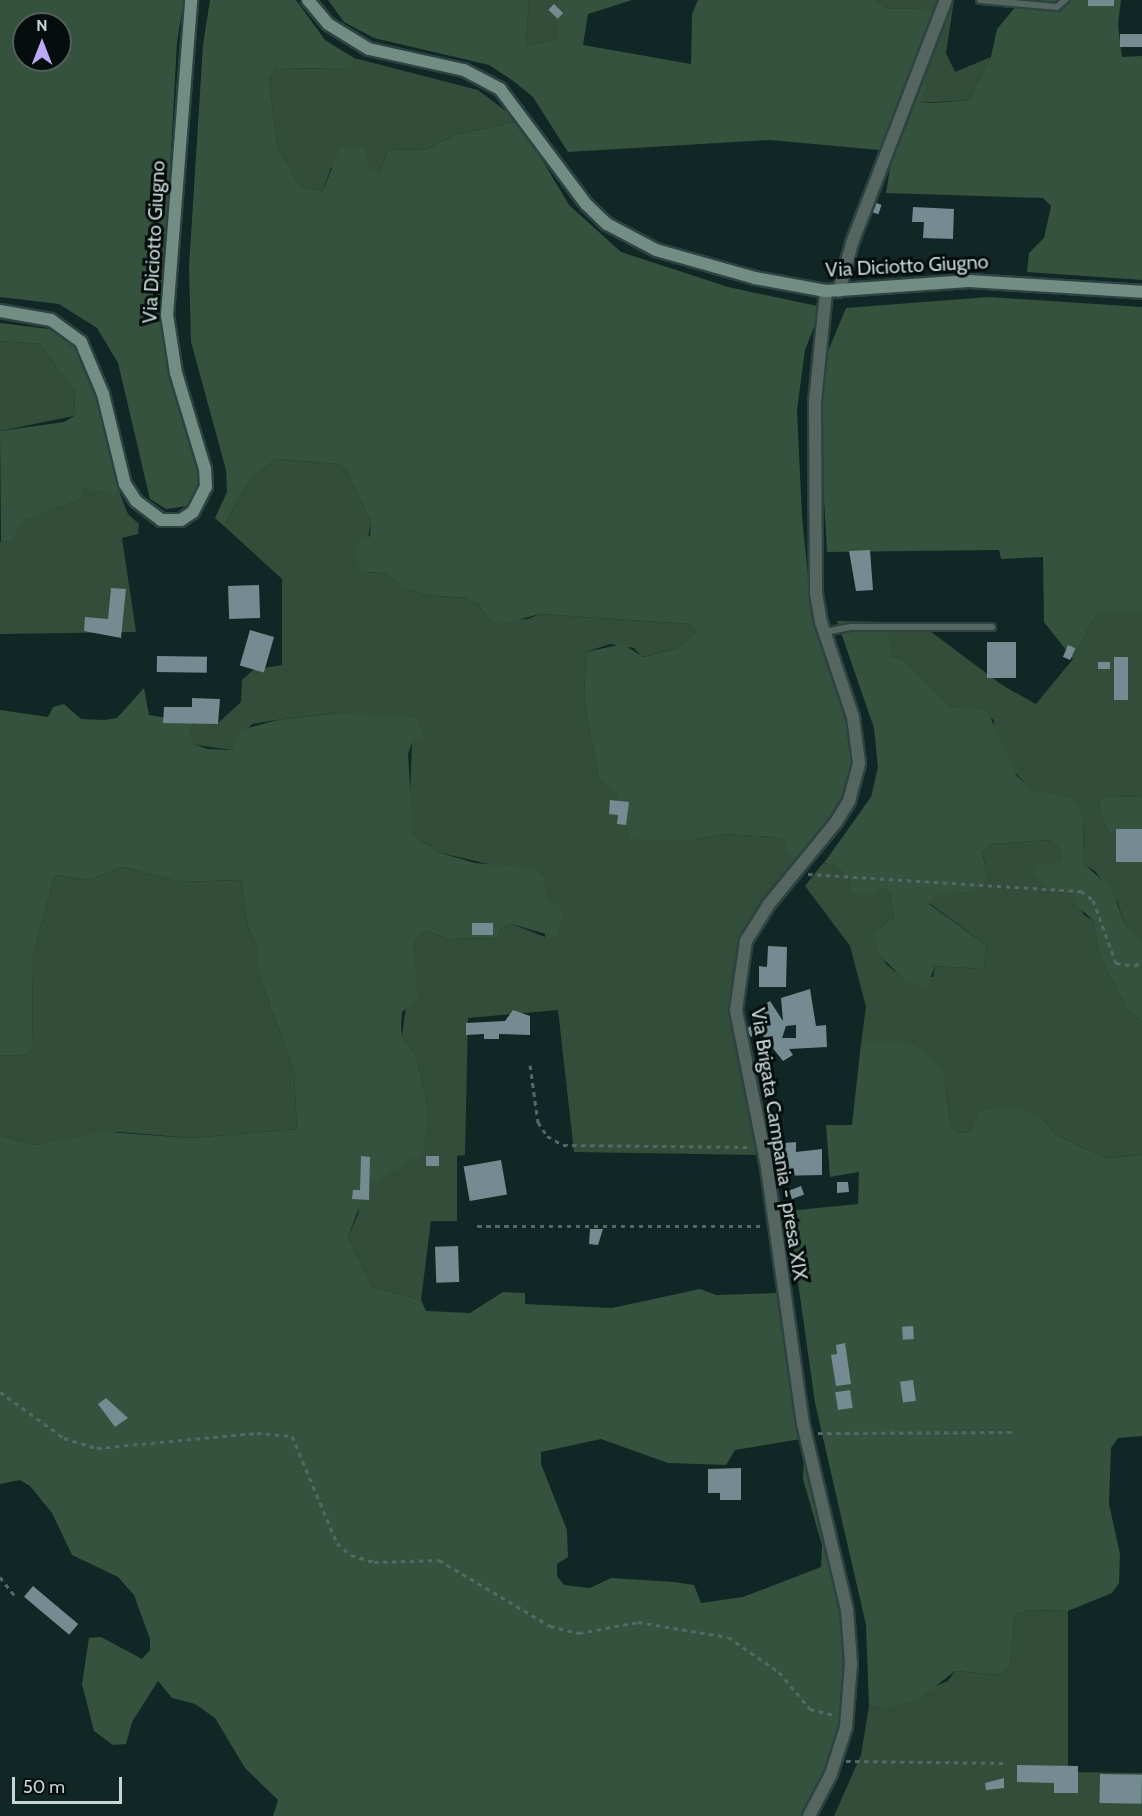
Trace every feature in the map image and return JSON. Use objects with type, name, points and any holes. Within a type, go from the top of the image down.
[{"type":"main road","name":"Via Diciotto Giugno","points":[[0,311],[51,320],[81,342],[104,394],[125,484],[136,501],[161,520],[181,520],[193,512],[206,487],[205,469],[176,373],[167,315],[191,0]]},
{"type":"main road","name":"Via Diciotto Giugno","points":[[308,0],[328,24],[369,49],[464,70],[500,89],[586,204],[630,239],[755,278],[826,291],[969,281],[1142,292]]},
{"type":"street","points":[[839,291],[856,232],[946,0]]},
{"type":"street","name":"Via Brigata Campania - presa XIX","points":[[809,1816],[836,1760],[846,1727],[850,1663],[847,1610],[805,1435],[763,1147],[736,1010],[737,987],[746,941],[849,801],[859,763],[853,717],[824,632],[816,593],[815,402],[826,291]]},
{"type":"lane","points":[[980,0],[1057,7],[1065,0]]},
{"type":"lane","points":[[824,632],[850,627],[992,627]]},
{"type":"path","points":[[794,873],[1081,891],[1093,900],[1116,963],[1135,966],[1142,961]]},
{"type":"path","points":[[530,1065],[538,1122],[548,1136],[563,1145],[763,1147]]},
{"type":"path","points":[[477,1226],[775,1225]]},
{"type":"path","points":[[0,1392],[64,1438],[97,1448],[257,1433],[292,1436],[337,1543],[351,1555],[374,1562],[439,1560],[549,1626],[579,1633],[638,1622],[728,1637],[779,1672],[810,1709],[830,1712],[846,1727]]},
{"type":"path","points":[[805,1435],[838,1430],[1016,1432]]},
{"type":"path","points":[[0,1577],[15,1596]]},
{"type":"path","points":[[836,1760],[1008,1762]]},
{"type":"green space","points":[[0,0],[184,0],[177,42],[163,298],[164,345],[200,474],[201,487],[188,506],[166,509],[150,499],[118,363],[97,328],[59,304],[0,297]]},
{"type":"green space","points":[[210,0],[296,0],[325,40],[354,58],[351,69],[277,68],[269,77],[277,146],[300,186],[323,191],[340,148],[364,148],[369,169],[380,172],[388,149],[424,150],[457,134],[519,121],[569,205],[621,252],[728,287],[822,307],[805,350],[797,410],[802,516],[811,607],[856,753],[851,787],[797,861],[787,852],[785,840],[773,837],[724,834],[689,841],[630,839],[618,794],[599,780],[584,699],[586,652],[623,644],[643,657],[678,648],[697,631],[689,624],[540,614],[502,624],[490,620],[477,603],[464,598],[426,595],[403,588],[386,573],[362,572],[354,552],[359,540],[370,536],[371,522],[347,472],[338,464],[276,459],[249,481],[224,526],[215,518],[227,492],[226,470],[191,342],[189,267],[203,45]]},
{"type":"green space","points":[[328,0],[529,0],[526,46],[559,39],[559,0],[632,0],[588,14],[583,45],[691,64],[692,14],[698,0],[877,0],[888,9],[923,8],[932,14],[922,60],[927,82],[920,103],[932,103],[969,100],[991,57],[997,29],[1021,0],[1121,0],[1118,25],[1122,57],[1142,56],[1142,280],[1027,272],[1029,253],[1044,238],[1051,206],[1043,198],[886,193],[890,169],[888,158],[879,150],[770,140],[568,152],[533,97],[489,65],[374,38],[344,22]]},
{"type":"green space","points":[[529,0],[559,0],[559,39],[526,46]]},
{"type":"green space","points":[[877,0],[954,0],[946,53],[955,72],[991,57],[969,100],[920,103],[923,8],[888,9]]},
{"type":"green space","points":[[354,58],[478,90],[519,121],[457,134],[424,150],[388,149],[380,172],[369,170],[365,159],[331,168],[323,191],[300,186],[277,146],[269,77],[277,68],[350,69]]},
{"type":"green space","points":[[989,297],[1142,307],[1142,612],[1102,612],[1093,619],[1073,659],[1044,622],[1043,557],[1001,559],[999,550],[827,552],[819,411],[826,356],[846,308]]},
{"type":"green space","points":[[0,323],[49,329],[79,347],[98,387],[120,494],[84,488],[81,499],[24,520],[12,541],[1,542],[0,431],[64,422],[74,416],[75,393],[40,344],[0,341]]},
{"type":"green space","points":[[0,341],[40,344],[75,393],[74,416],[0,431]]},
{"type":"green space","points":[[276,459],[338,464],[347,472],[371,522],[362,572],[386,573],[403,588],[426,595],[464,598],[476,602],[490,620],[528,619],[540,614],[689,624],[697,631],[678,648],[642,657],[634,648],[610,644],[586,652],[584,699],[599,780],[618,793],[641,838],[689,841],[724,834],[773,837],[785,840],[797,861],[746,929],[733,971],[731,1020],[758,1155],[574,1152],[558,1010],[468,1018],[465,1155],[457,1156],[457,1221],[431,1221],[421,1300],[372,1287],[348,1237],[358,1214],[362,1178],[427,1103],[416,1055],[402,1037],[416,938],[426,931],[448,939],[497,938],[502,928],[512,924],[545,937],[544,877],[441,853],[413,835],[409,824],[412,742],[372,716],[336,713],[276,720],[252,724],[232,750],[196,745],[190,734],[193,722],[218,723],[241,702],[242,680],[253,670],[282,665],[282,579],[224,526],[249,481]]},
{"type":"green space","points":[[96,487],[120,494],[128,514],[139,524],[138,534],[122,538],[136,632],[0,634],[0,542],[12,541],[23,520],[81,499],[84,488]]},
{"type":"green space","points":[[1102,612],[1142,612],[1142,797],[1110,796],[1100,800],[1099,811],[1108,832],[1142,841],[1142,943],[1125,925],[1117,901],[1095,871],[1084,865],[1083,817],[1069,796],[1033,792],[1009,766],[993,732],[994,720],[975,710],[952,707],[902,659],[891,656],[887,645],[887,622],[918,622],[1002,685],[1036,704],[1073,659],[1093,619]]},
{"type":"green space","points":[[837,621],[887,622],[891,656],[902,659],[952,707],[987,710],[1016,775],[1033,791],[1069,796],[1078,805],[1083,817],[1084,864],[1112,889],[1125,925],[1142,942],[1142,1022],[1126,1008],[1099,955],[1093,920],[1077,906],[1074,894],[1051,891],[1034,875],[1038,863],[1051,864],[1062,859],[1060,848],[1052,840],[992,844],[982,851],[987,875],[982,887],[971,892],[934,894],[929,904],[987,946],[984,969],[935,966],[927,987],[906,981],[879,955],[874,932],[894,917],[890,893],[880,886],[873,894],[850,893],[851,881],[836,866],[824,863],[871,797],[878,767],[874,728]]},
{"type":"green space","points":[[144,688],[149,715],[193,722],[190,734],[196,745],[207,749],[232,750],[241,730],[277,720],[336,713],[416,718],[424,737],[412,742],[408,754],[413,835],[441,853],[475,863],[536,868],[544,877],[546,901],[558,904],[563,916],[556,937],[512,924],[502,928],[497,938],[448,939],[426,931],[416,938],[413,949],[418,997],[402,1012],[401,1026],[402,1037],[416,1055],[427,1103],[424,1152],[372,1184],[362,1178],[361,1202],[348,1237],[372,1287],[421,1300],[426,1311],[470,1313],[503,1292],[525,1293],[525,1304],[612,1308],[700,1289],[716,1295],[779,1293],[801,1439],[735,1450],[726,1465],[668,1463],[601,1439],[541,1452],[541,1464],[567,1530],[568,1557],[557,1564],[557,1576],[564,1585],[590,1588],[611,1578],[674,1582],[694,1585],[701,1603],[743,1597],[821,1567],[822,1545],[803,1479],[804,1454],[844,1628],[847,1693],[846,1725],[808,1816],[273,1816],[278,1800],[245,1768],[215,1718],[195,1704],[172,1698],[158,1681],[132,1722],[126,1744],[113,1745],[94,1731],[82,1684],[89,1638],[101,1637],[142,1659],[150,1650],[150,1639],[134,1595],[118,1577],[72,1555],[52,1513],[30,1486],[20,1480],[0,1484],[0,1135],[34,1145],[106,1132],[191,1138],[297,1129],[294,1071],[258,972],[258,949],[248,928],[241,880],[179,882],[123,867],[89,880],[55,875],[33,954],[32,1049],[23,1056],[0,1055],[0,710],[48,717],[53,707],[64,704],[81,719],[104,720],[117,718]]},
{"type":"green space","points":[[1110,796],[1142,797],[1142,841],[1108,832],[1099,811],[1100,800]]},
{"type":"green space","points":[[1052,840],[1060,847],[1062,859],[1051,865],[1051,891],[1074,894],[1084,915],[1093,920],[1099,955],[1126,1008],[1142,1022],[1142,1155],[1106,1158],[1058,1136],[1041,1118],[992,1110],[981,1110],[971,1131],[959,1133],[951,1126],[946,1089],[911,1043],[861,1043],[866,1007],[850,946],[805,886],[823,863],[836,866],[852,882],[850,893],[880,885],[890,893],[894,917],[874,932],[886,964],[896,972],[933,977],[935,966],[984,969],[987,946],[929,903],[934,893],[971,892],[987,875],[982,850],[992,844]]},
{"type":"green space","points":[[123,867],[179,882],[241,880],[248,928],[258,949],[258,972],[294,1071],[297,1129],[191,1138],[119,1132],[34,1145],[0,1135],[0,1055],[23,1056],[32,1049],[33,954],[55,875],[89,880]]},
{"type":"green space","points":[[861,1043],[911,1043],[930,1056],[944,1076],[951,1126],[959,1133],[971,1131],[980,1110],[1017,1108],[1041,1118],[1058,1136],[1106,1158],[1142,1155],[1142,1436],[1118,1438],[1111,1448],[1109,1504],[1120,1554],[1119,1583],[1112,1593],[1068,1611],[1029,1610],[1015,1614],[1010,1665],[1001,1675],[955,1671],[918,1700],[881,1708],[869,1706],[866,1625],[815,1403],[788,1211],[858,1204],[859,1172],[830,1177],[826,1125],[852,1125]]},
{"type":"green space","points":[[1029,1610],[1068,1611],[1068,1772],[1142,1773],[1142,1816],[834,1816],[861,1755],[869,1706],[881,1708],[948,1681],[955,1671],[1001,1675],[1010,1665],[1015,1614]]},
{"type":"building","points":[[1088,0],[1114,0],[1114,6],[1088,6]]},
{"type":"building","points":[[554,4],[563,13],[558,19],[548,10]]},
{"type":"building","points":[[1120,34],[1142,34],[1142,47],[1120,47]]},
{"type":"building","points":[[873,202],[882,205],[878,214],[870,212]]},
{"type":"building","points":[[913,207],[954,209],[953,239],[923,238],[924,222],[912,222]]},
{"type":"building","points":[[870,550],[873,590],[856,591],[849,551]]},
{"type":"building","points":[[259,585],[260,618],[229,619],[228,586]]},
{"type":"building","points":[[111,588],[126,589],[121,638],[84,631],[85,617],[108,619]]},
{"type":"building","points":[[250,630],[274,637],[264,672],[240,666]]},
{"type":"building","points":[[987,642],[1016,642],[1016,678],[987,678]]},
{"type":"building","points":[[1068,645],[1075,648],[1070,660],[1063,657]]},
{"type":"building","points":[[157,656],[207,657],[207,673],[157,672]]},
{"type":"building","points":[[1114,657],[1128,657],[1128,700],[1114,700]]},
{"type":"building","points":[[1098,662],[1110,662],[1110,669],[1098,669]]},
{"type":"building","points":[[192,698],[220,699],[218,724],[163,723],[164,707],[192,707]]},
{"type":"building","points":[[610,800],[629,802],[626,825],[617,824],[618,815],[609,814]]},
{"type":"building","points":[[1116,829],[1142,829],[1142,862],[1116,862]]},
{"type":"building","points":[[472,923],[493,923],[493,935],[472,935]]},
{"type":"building","points":[[768,946],[787,947],[786,987],[759,987],[759,966],[767,967]]},
{"type":"building","points":[[810,989],[816,1026],[826,1025],[827,1047],[789,1049],[793,1055],[783,1061],[760,1032],[751,1037],[746,1029],[755,1023],[749,1014],[770,1001],[783,1021],[781,998]],"holes":[[[796,1025],[796,1038],[782,1038],[786,1026]]]},
{"type":"building","points":[[513,1010],[530,1016],[530,1035],[499,1034],[499,1039],[484,1039],[484,1034],[466,1035],[466,1023],[505,1021]]},
{"type":"building","points":[[796,1142],[796,1152],[822,1149],[822,1175],[774,1176],[778,1153],[785,1153],[785,1143]]},
{"type":"building","points":[[361,1156],[370,1157],[369,1200],[352,1199],[353,1190],[360,1190]]},
{"type":"building","points":[[426,1156],[439,1156],[439,1166],[426,1166]]},
{"type":"building","points":[[501,1160],[507,1194],[470,1201],[464,1167]]},
{"type":"building","points":[[837,1182],[848,1182],[849,1192],[837,1193]]},
{"type":"building","points":[[801,1186],[804,1194],[792,1199],[789,1191]]},
{"type":"building","points":[[590,1229],[603,1229],[598,1245],[589,1244]]},
{"type":"building","points":[[458,1246],[459,1282],[436,1283],[435,1247]]},
{"type":"building","points":[[913,1326],[914,1339],[903,1340],[902,1327]]},
{"type":"building","points":[[845,1343],[851,1384],[836,1386],[831,1355],[837,1354],[836,1345]]},
{"type":"building","points":[[913,1380],[916,1401],[903,1403],[900,1382]]},
{"type":"building","points":[[850,1390],[853,1408],[838,1410],[835,1392]]},
{"type":"building","points":[[106,1398],[128,1418],[115,1427],[98,1404]]},
{"type":"building","points":[[741,1468],[741,1500],[720,1500],[720,1493],[708,1493],[708,1469]]},
{"type":"building","points":[[33,1586],[78,1624],[69,1635],[24,1597]]},
{"type":"building","points":[[1017,1765],[1078,1766],[1078,1793],[1054,1793],[1054,1783],[1017,1782]]},
{"type":"building","points":[[1100,1774],[1142,1775],[1141,1804],[1099,1803]]},
{"type":"building","points":[[1004,1778],[1004,1788],[986,1790],[985,1783]]}]
